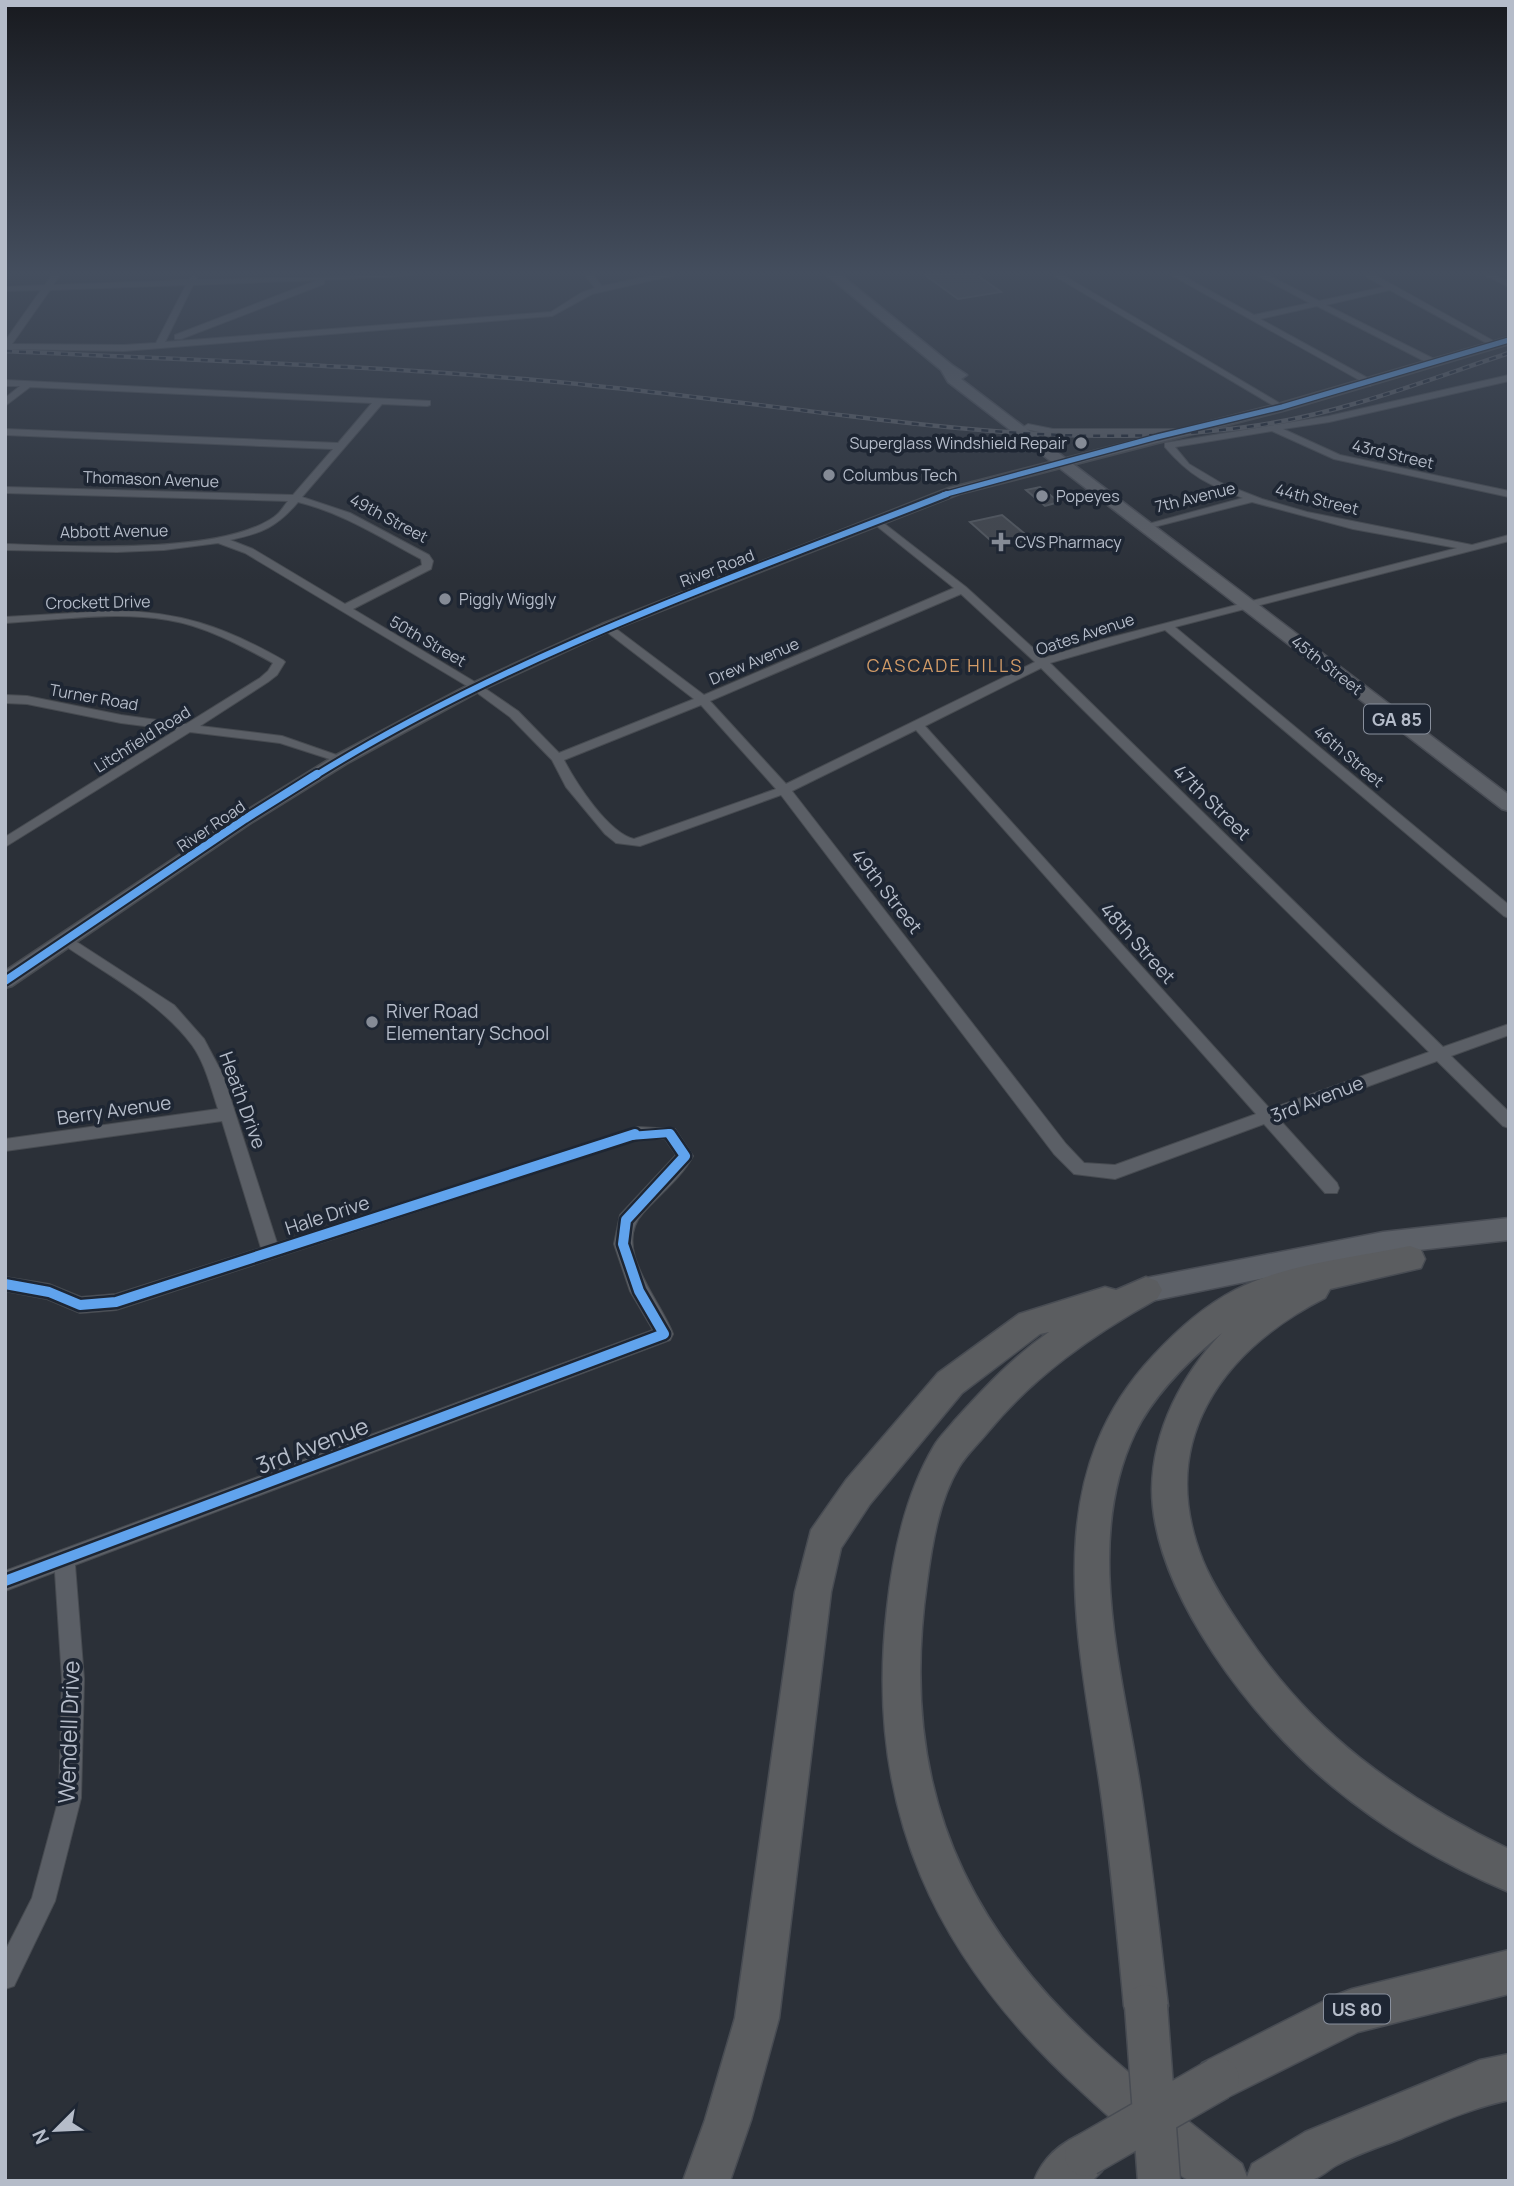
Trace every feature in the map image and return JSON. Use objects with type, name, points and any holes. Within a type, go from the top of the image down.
[{"type":"highway","points":[[1410,1259],[1327,1283],[1292,1299],[1259,1318],[1227,1348],[1192,1393],[1179,1432],[1170,1474],[1173,1521],[1179,1546],[1199,1595],[1230,1645],[1287,1719],[1335,1764],[1385,1799],[1478,1858],[1509,1871]]},
{"type":"highway","points":[[1159,2181],[1146,2006],[1128,1842],[1095,1616],[1095,1516],[1110,1451],[1118,1431],[1139,1396],[1173,1357],[1222,1312],[1256,1293],[1275,1287],[1410,1259]]},
{"type":"highway","points":[[706,2181],[728,2120],[757,2018],[813,1591],[824,1542],[858,1492],[950,1383],[1030,1324],[1086,1304],[1146,1290]]},
{"type":"highway","points":[[1146,1290],[1073,1331],[1025,1367],[991,1401],[947,1457],[922,1521],[910,1569],[903,1620],[901,1731],[911,1792],[932,1853],[962,1914],[1001,1974],[1048,2030],[1075,2056],[1225,2181]]},
{"type":"highway","name":"US 80","points":[[1071,2168],[1218,2079],[1352,2011],[1509,1972]]},
{"type":"highway","points":[[1269,2181],[1321,2148],[1480,2083],[1509,2077]]},
{"type":"main road","name":"45th Street","points":[[952,377],[1509,805]]},
{"type":"main road","name":"45th Street","points":[[963,377],[1028,427],[1063,461]]},
{"type":"main road","name":"River Road","points":[[5,981],[245,819],[342,759],[476,687],[607,626],[954,491],[1389,377]]},
{"type":"main road","points":[[1410,1259],[1509,1230]]},
{"type":"main road","points":[[1146,1290],[1383,1243],[1509,1230]]},
{"type":"street","points":[[1231,377],[1282,407]]},
{"type":"street","points":[[1359,377],[1370,383]]},
{"type":"street","points":[[1275,429],[1509,378]]},
{"type":"street","points":[[5,383],[427,403]]},
{"type":"street","points":[[5,403],[28,384]]},
{"type":"street","name":"Abbott Avenue","points":[[5,547],[164,546],[222,541],[245,536],[283,519],[292,509],[296,498],[379,401]]},
{"type":"street","points":[[1028,427],[1053,432],[1177,432]]},
{"type":"street","name":"44th Street","points":[[1275,429],[1168,445],[1172,455],[1195,473],[1220,487],[1251,499],[1345,523],[1476,548]]},
{"type":"street","name":"43rd Street","points":[[1275,429],[1337,457],[1509,494]]},
{"type":"street","points":[[5,432],[341,446]]},
{"type":"street","name":"Thomason Avenue","points":[[5,490],[296,498]]},
{"type":"street","name":"49th Street","points":[[296,498],[332,508],[428,561],[427,567],[344,609]]},
{"type":"street","name":"7th Avenue","points":[[1146,526],[1251,499]]},
{"type":"street","name":"47th Street","points":[[877,521],[962,589],[1042,662],[1509,1122]]},
{"type":"street","name":"Oates Avenue","points":[[654,836],[784,790],[1029,671],[1042,662],[1248,604],[1509,538]]},
{"type":"street","name":"50th Street","points":[[222,541],[249,551],[476,687],[514,714],[557,758],[570,784],[615,835],[621,840],[635,843],[654,836]]},
{"type":"street","name":"Drew Avenue","points":[[557,758],[703,700],[962,589]]},
{"type":"street","name":"Crockett Drive","points":[[5,620],[125,615],[167,617],[215,630],[267,656]]},
{"type":"street","name":"49th Street","points":[[607,626],[703,700],[784,790],[1060,1149],[1080,1169],[1115,1172],[1125,1169]]},
{"type":"street","name":"46th Street","points":[[1167,626],[1509,913]]},
{"type":"street","name":"Litchfield Road","points":[[5,843],[273,673],[279,662],[267,656]]},
{"type":"street","name":"Turner Road","points":[[5,699],[27,700],[121,719],[282,740],[342,759]]},
{"type":"street","name":"48th Street","points":[[917,724],[1331,1188]]},
{"type":"street","name":"Heath Drive","points":[[66,940],[169,1009],[199,1043],[215,1075],[271,1252]]},
{"type":"street","name":"3rd Avenue","points":[[1125,1169],[1509,1029]]},
{"type":"street","name":"Berry Avenue","points":[[5,1145],[228,1114]]},
{"type":"street","name":"Hale Drive","points":[[5,1284],[50,1292],[80,1305],[116,1302],[496,1177],[638,1133],[659,1133]]},
{"type":"street","name":"3rd Avenue","points":[[5,1581],[664,1334],[639,1291],[623,1244],[626,1220],[685,1156],[669,1133],[659,1133]]},
{"type":"street","name":"Wendell Drive","points":[[5,1978],[43,1901],[70,1798],[73,1679],[64,1559]]},
{"type":"building","name":"Popeyes","points":[[1040,487],[1059,502],[1045,506],[1026,490]]},
{"type":"building","name":"CVS Pharmacy","points":[[1002,515],[1031,539],[998,547],[970,522]]},
{"type":"railway","points":[[501,377],[952,428],[1106,436],[1157,435],[1260,425],[1324,412],[1437,377]]},
{"type":"cycle path","points":[[5,981],[245,819],[342,759],[476,687],[607,627],[954,491],[1282,407],[1384,377]]},
{"type":"cycle path","points":[[5,1284],[49,1292],[80,1305],[116,1302],[638,1133],[669,1133],[685,1156],[626,1220],[623,1244],[639,1291],[664,1334],[5,1581]]},
{"type":"place","name":"Superglass Windshield Repair","points":[[1081,443]]},
{"type":"place","name":"Columbus Tech","points":[[829,475]]},
{"type":"place","name":"Popeyes","points":[[1042,496]]},
{"type":"place","name":"CVS Pharmacy","points":[[1001,542]]},
{"type":"place","name":"Piggly Wiggly","points":[[445,599]]},
{"type":"place","name":"River Road Elementary School","points":[[372,1022]]},
{"type":"district","name":"CASCADE HILLS","points":[[945,665]]}]
